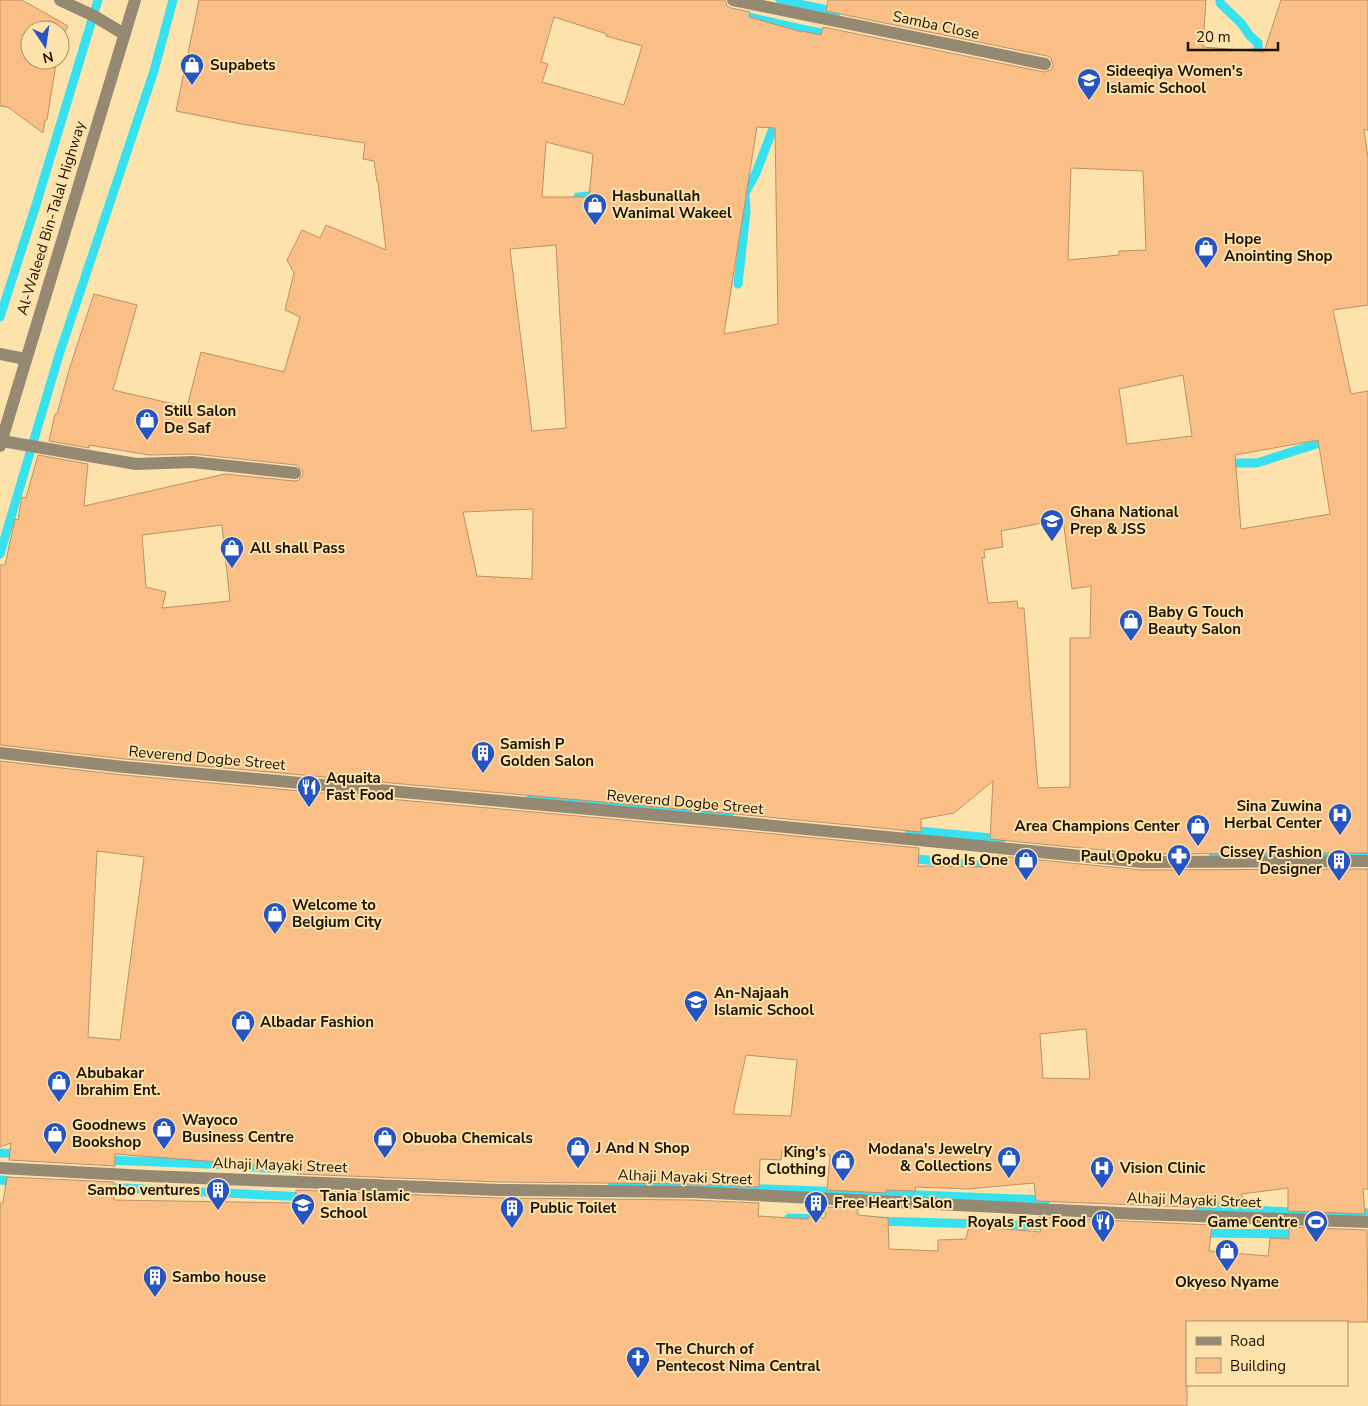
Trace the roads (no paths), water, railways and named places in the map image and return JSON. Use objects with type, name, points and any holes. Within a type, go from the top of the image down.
[{"type":"street","points":[[60,0],[94,16],[124,34]]},
{"type":"street","name":"Al-Waleed Bin-Talal Highway","points":[[1,444],[25,359],[135,0]]},
{"type":"street","name":"Samba Close","points":[[733,0],[1045,64]]},
{"type":"street","points":[[0,354],[25,359]]},
{"type":"street","points":[[1,444],[136,464],[192,462],[295,473]]},
{"type":"street","name":"Reverend Dogbe Street","points":[[0,753],[124,768],[745,823],[1142,862],[1368,861]]},
{"type":"street","name":"Alhaji Mayaki Street","points":[[0,1168],[147,1176],[499,1190],[693,1192],[1139,1214],[1368,1222]]},
{"type":"waterway","points":[[0,317],[98,0]]},
{"type":"waterway","points":[[0,554],[59,355],[154,71],[173,0]]},
{"type":"waterway","points":[[780,0],[837,12]]},
{"type":"waterway","points":[[1220,0],[1220,3],[1258,43],[1258,62]]},
{"type":"waterway","points":[[744,16],[832,35]]},
{"type":"waterway","points":[[738,284],[746,212],[745,193],[756,173],[777,118]]},
{"type":"waterway","points":[[577,208],[578,197],[599,195]]},
{"type":"waterway","points":[[1225,463],[1257,463],[1329,440]]},
{"type":"waterway","points":[[531,796],[677,810],[730,813]]},
{"type":"waterway","points":[[909,830],[1001,839]]},
{"type":"waterway","points":[[1213,853],[1262,855],[1368,853]]},
{"type":"waterway","points":[[907,858],[998,867]]},
{"type":"waterway","points":[[0,1153],[20,1154]]},
{"type":"waterway","points":[[105,1160],[235,1165],[264,1168],[304,1168]]},
{"type":"waterway","points":[[0,1180],[17,1182]]},
{"type":"waterway","points":[[612,1183],[1046,1200]]},
{"type":"waterway","points":[[102,1187],[306,1197]]},
{"type":"waterway","points":[[1196,1207],[1290,1212],[1368,1213]]},
{"type":"waterway","points":[[789,1218],[818,1219]]},
{"type":"waterway","points":[[876,1221],[1050,1226]]},
{"type":"waterway","points":[[1201,1233],[1300,1234]]},
{"type":"place","name":"Supabets","points":[[192,86]]},
{"type":"place","name":"Sideeqiya Women's Islamic School","points":[[1089,101]]},
{"type":"place","name":"Hasbunallah Wanimal Wakeel","points":[[595,226]]},
{"type":"place","name":"Hope Anointing Shop","points":[[1206,269]]},
{"type":"place","name":"Still Salon De Saf","points":[[147,441]]},
{"type":"place","name":"Ghana National Prep & JSS","points":[[1052,542]]},
{"type":"place","name":"All shall Pass","points":[[232,569]]},
{"type":"place","name":"Baby G Touch Beauty Salon","points":[[1131,642]]},
{"type":"place","name":"Samish P Golden Salon","points":[[483,774]]},
{"type":"place","name":"Aquaita Fast Food","points":[[309,808]]},
{"type":"place","name":"Sina Zuwina Herbal Center","points":[[1340,836]]},
{"type":"place","name":"Area Champions Center","points":[[1198,847]]},
{"type":"place","name":"Paul Opoku","points":[[1179,877]]},
{"type":"place","name":"God Is One","points":[[1026,881]]},
{"type":"place","name":"Cissey Fashion Designer","points":[[1339,882]]},
{"type":"place","name":"Welcome to Belgium City","points":[[275,935]]},
{"type":"place","name":"An-Najaah Islamic School","points":[[696,1023]]},
{"type":"place","name":"Albadar Fashion","points":[[243,1043]]},
{"type":"place","name":"Abubakar Ibrahim Ent.","points":[[59,1103]]},
{"type":"place","name":"Wayoco Business Centre","points":[[164,1150]]},
{"type":"place","name":"Goodnews Bookshop","points":[[55,1155]]},
{"type":"place","name":"Obuoba Chemicals","points":[[385,1159]]},
{"type":"place","name":"J And N Shop","points":[[578,1169]]},
{"type":"place","name":"Modana's Jewelry & Collections","points":[[1009,1179]]},
{"type":"place","name":"King's Clothing","points":[[843,1182]]},
{"type":"place","name":"Vision Clinic","points":[[1102,1189]]},
{"type":"place","name":"Sambo ventures","points":[[218,1211]]},
{"type":"place","name":"Free Heart Salon","points":[[816,1224]]},
{"type":"place","name":"Tania Islamic School","points":[[303,1226]]},
{"type":"place","name":"Public Toilet","points":[[512,1229]]},
{"type":"place","name":"Royals Fast Food","points":[[1103,1243]]},
{"type":"place","name":"Game Centre","points":[[1316,1243]]},
{"type":"place","name":"Okyeso Nyame","points":[[1227,1272]]},
{"type":"place","name":"Sambo house","points":[[155,1298]]},
{"type":"place","name":"The Church of Pentecost Nima Central","points":[[638,1379]]}]
